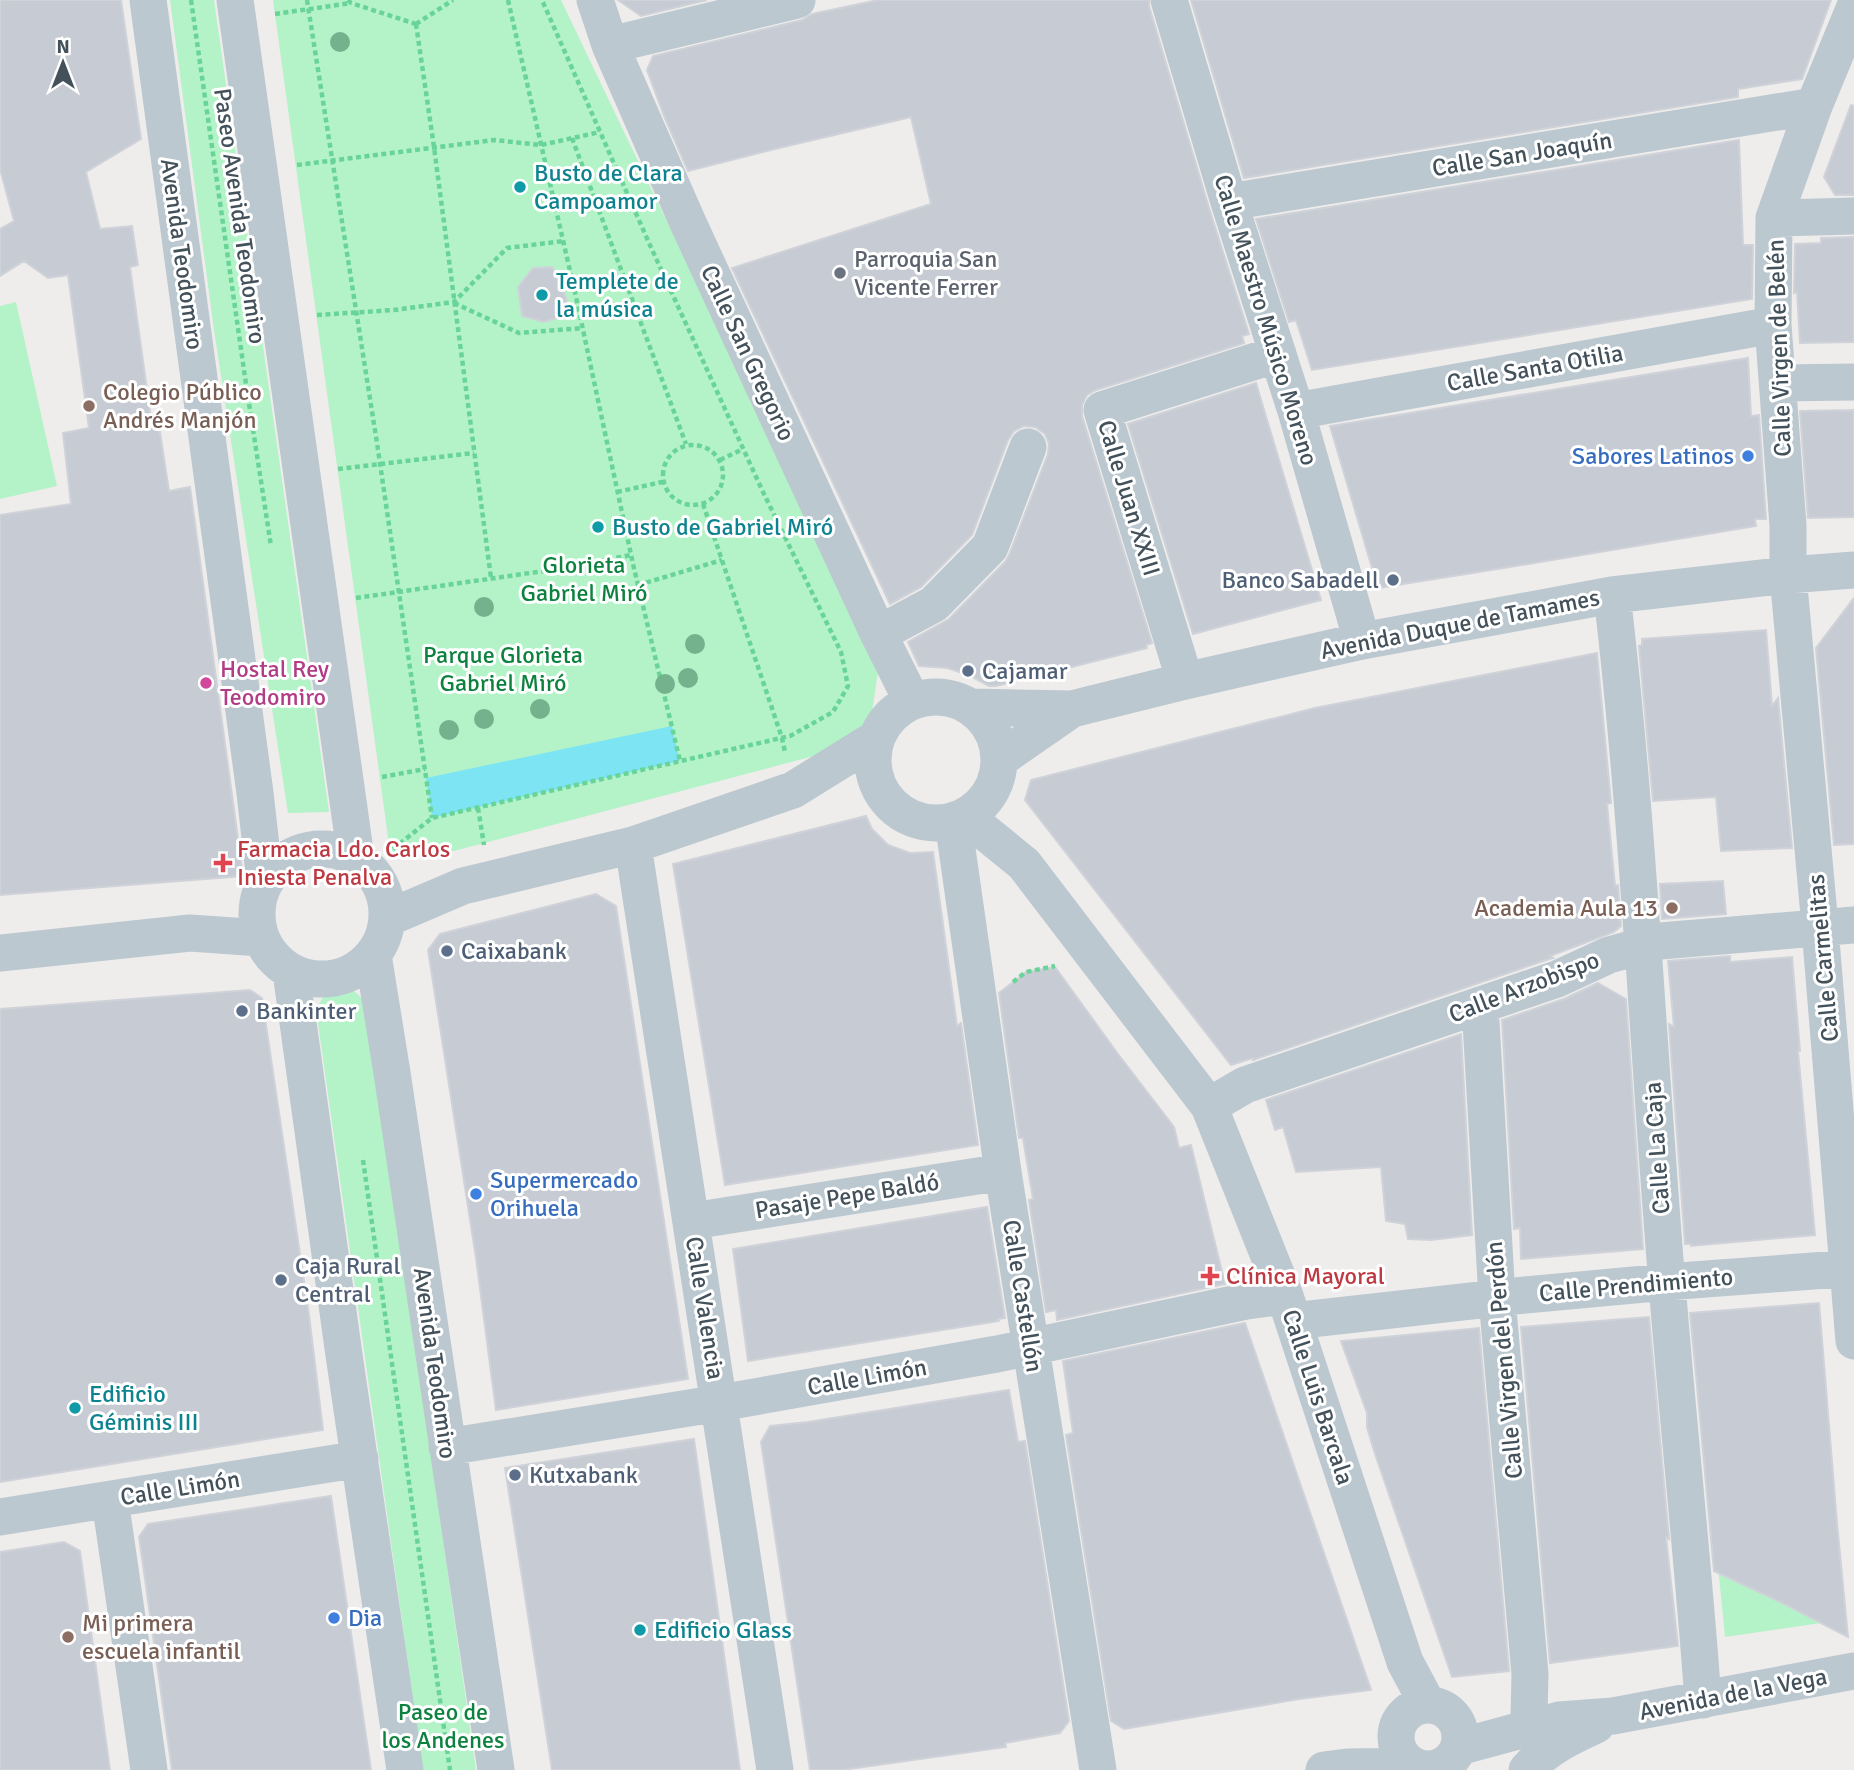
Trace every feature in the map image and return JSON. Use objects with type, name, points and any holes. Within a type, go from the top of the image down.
[{"type":"street","name":"Avenida Teodomiro","points":[[148,0],[256,803],[261,892]]},
{"type":"street","points":[[234,0],[367,868],[386,897],[388,918],[383,938],[373,955],[344,976],[326,979],[308,978],[291,972],[268,952],[261,938],[257,920],[261,892],[278,866],[295,854],[316,849],[337,850],[367,868],[463,886]]},
{"type":"street","name":"Calle San Gregorio","points":[[595,0],[610,45],[688,223],[912,701]]},
{"type":"street","points":[[610,45],[797,0]]},
{"type":"street","name":"Calle Maestro Músico Moreno","points":[[1169,0],[1229,202],[1296,411],[1362,640]]},
{"type":"street","name":"Calle Virgen de Belén","points":[[1788,575],[1788,526],[1773,325],[1774,218],[1814,106],[1854,9]]},
{"type":"street","name":"Calle San Joaquín","points":[[1229,202],[1814,106]]},
{"type":"street","points":[[1774,218],[1854,216]]},
{"type":"street","name":"Calle Santa Otilia","points":[[1296,411],[1773,325]]},
{"type":"street","name":"Calle Juan XXIII","points":[[1185,681],[1102,411],[1278,354]]},
{"type":"street","points":[[1779,383],[1854,382]]},
{"type":"street","points":[[878,633],[934,604],[990,547],[1028,447]]},
{"type":"street","name":"Avenida Duque de Tamames","points":[[972,707],[1072,709],[1362,640],[1612,595],[1854,570]]},
{"type":"street","name":"Calle Carmelitas","points":[[1788,575],[1837,926],[1854,1341]]},
{"type":"street","name":"Calle La Caja","points":[[1612,595],[1622,679],[1642,915],[1666,1282],[1703,1700]]},
{"type":"street","points":[[932,696],[953,698],[972,707],[987,721],[997,738],[996,775],[980,805],[959,818],[935,823],[917,820],[901,812],[887,800],[878,784],[874,769],[877,738],[890,716],[912,701],[932,696]]},
{"type":"street","name":"Avenida Duque de Tamames","points":[[996,775],[1072,709]]},
{"type":"street","points":[[388,918],[463,886],[633,845],[793,790],[877,738]]},
{"type":"street","name":"Calle Luis Barcala","points":[[996,775],[1024,864]]},
{"type":"street","points":[[793,790],[878,784]]},
{"type":"street","name":"Calle Luis Barcala","points":[[959,818],[1024,864],[1209,1106],[1289,1308],[1434,1746]]},
{"type":"street","name":"Calle Castellón","points":[[959,818],[1003,1172],[1098,1770]]},
{"type":"street","name":"Calle Valencia","points":[[633,845],[775,1770]]},
{"type":"street","points":[[190,933],[261,892]]},
{"type":"street","name":"Calle Arzobispo","points":[[1209,1106],[1245,1085],[1557,979],[1609,955],[1643,945],[1660,941],[1837,926]]},
{"type":"street","points":[[0,953],[190,933],[261,938]]},
{"type":"street","name":"Avenida Teodomiro","points":[[373,955],[496,1770]]},
{"type":"street","points":[[291,972],[405,1770]]},
{"type":"street","name":"Calle Virgen del Perdón","points":[[1480,1005],[1497,1298],[1530,1674],[1544,1718]]},
{"type":"street","name":"Pasaje Pepe Baldó","points":[[692,1221],[1003,1172]]},
{"type":"street","name":"Calle Prendimiento","points":[[1289,1308],[1497,1298],[1852,1268]]},
{"type":"street","name":"Calle Limón","points":[[447,1447],[720,1404],[1031,1348],[1247,1301],[1289,1308]]},
{"type":"street","name":"Calle Limón","points":[[0,1517],[360,1459]]},
{"type":"street","points":[[110,1500],[149,1770]]},
{"type":"street","name":"Avenida de la Vega","points":[[1434,1746],[1544,1718],[1613,1716],[1854,1671]]},
{"type":"street","name":"Avenida de la Vega","points":[[1527,1770],[1560,1742],[1613,1716]]},
{"type":"street","points":[[1336,1768],[1434,1746]]},
{"type":"path","name":"Paseo Avenida Teodomiro","points":[[191,0],[271,549]]},
{"type":"path","points":[[307,0],[432,818],[790,736],[833,712],[848,686],[841,652],[743,449],[542,0]]},
{"type":"path","points":[[415,24],[453,0]]},
{"type":"path","points":[[508,0],[564,241],[631,555],[680,761]]},
{"type":"path","points":[[275,14],[350,1],[415,24]]},
{"type":"path","points":[[415,24],[434,147],[491,578]]},
{"type":"path","points":[[296,165],[494,140],[541,145],[600,132]]},
{"type":"path","points":[[572,138],[686,444]]},
{"type":"path","points":[[454,302],[507,248],[564,241]]},
{"type":"path","points":[[316,315],[454,302],[519,333],[583,328]]},
{"type":"path","points":[[686,444],[706,446],[720,460],[723,481],[720,491],[703,503],[682,503],[673,498],[662,481],[662,472],[669,454],[686,444]]},
{"type":"path","points":[[720,460],[743,449]]},
{"type":"path","points":[[338,470],[474,453]]},
{"type":"path","points":[[617,492],[662,481]]},
{"type":"path","points":[[703,503],[782,738]]},
{"type":"path","points":[[355,598],[558,569],[631,555]]},
{"type":"path","points":[[638,584],[722,560]]},
{"type":"path","points":[[380,778],[425,769]]},
{"type":"path","points":[[1009,985],[1026,972],[1055,967],[1049,956]]},
{"type":"path","points":[[362,1147],[450,1770]]},
{"type":"path","points":[[354,1422],[401,1415]]},
{"type":"path","points":[[368,1514],[456,1501]]},
{"type":"green space","points":[[170,0],[214,0],[329,812],[288,813],[214,330]]},
{"type":"green space","name":"Glorieta Gabriel Miró","points":[[273,0],[561,0],[879,665],[871,719],[848,747],[431,857],[390,852]]},
{"type":"green space","points":[[16,302],[57,486],[0,499],[0,306]]},
{"type":"green space","name":"Paseo de los Andenes","points":[[354,991],[366,1002],[476,1770],[423,1770],[316,1009],[325,994]]},
{"type":"green space","points":[[1718,1566],[1843,1590],[1847,1627],[1838,1632],[1821,1623],[1725,1637]]},
{"type":"water","points":[[672,726],[680,761],[432,818],[426,778]]},
{"type":"building","points":[[0,0],[121,0],[141,139],[86,172],[100,229],[132,226],[138,265],[130,267],[151,419],[158,419],[169,491],[190,487],[243,876],[0,895],[0,515],[71,504],[63,433],[89,428],[68,275],[48,278],[24,261],[0,276],[0,229],[14,221],[0,169]]},
{"type":"building","points":[[618,0],[707,0],[641,16]]},
{"type":"building","points":[[878,0],[1149,0],[1209,208],[1249,334],[1242,336],[1244,343],[1096,390],[1087,395],[1082,405],[1082,416],[1152,643],[1146,645],[1147,648],[996,686],[989,686],[969,675],[947,668],[919,666],[908,642],[949,619],[1009,555],[1048,454],[1049,444],[1045,434],[1035,427],[1024,426],[1014,431],[1008,440],[972,535],[921,587],[890,604],[732,268],[931,204],[911,117],[688,171],[664,116],[647,70],[653,56],[802,20],[812,14]]},
{"type":"building","points":[[1191,0],[1831,0],[1802,79],[1738,89],[1738,97],[1244,178]]},
{"type":"building","points":[[1851,105],[1854,106],[1854,195],[1835,195],[1824,177]]},
{"type":"building","points":[[1739,140],[1743,245],[1753,245],[1752,299],[1312,370],[1296,320],[1289,322],[1256,219]]},
{"type":"building","points":[[1854,237],[1854,342],[1800,343],[1797,292],[1794,293],[1795,244],[1821,243],[1821,238]]},
{"type":"building","name":"Templete de la música","points":[[552,267],[561,280],[567,303],[561,317],[544,322],[522,316],[518,287],[533,268]]},
{"type":"building","points":[[1748,358],[1751,416],[1759,415],[1766,519],[1755,519],[1756,526],[1378,588],[1330,426]]},
{"type":"building","points":[[1256,383],[1321,600],[1193,634],[1128,424]]},
{"type":"building","points":[[1854,410],[1854,517],[1808,518],[1800,411]]},
{"type":"building","points":[[1854,598],[1854,844],[1834,845],[1816,648]]},
{"type":"building","points":[[1766,630],[1772,706],[1778,698],[1792,848],[1721,851],[1716,797],[1653,801],[1639,646],[1642,645],[1642,639]]},
{"type":"building","points":[[1597,653],[1611,803],[1607,804],[1621,926],[1614,932],[1550,956],[1553,958],[1253,1060],[1231,1065],[1025,800],[1031,780],[1315,708]]},
{"type":"building","points":[[866,816],[872,829],[888,845],[910,853],[933,852],[957,1026],[961,1023],[978,1145],[725,1185],[673,864]]},
{"type":"building","points":[[1723,881],[1726,914],[1662,919],[1660,884]]},
{"type":"building","points":[[596,894],[616,906],[688,1379],[496,1410],[476,1258],[428,950],[440,934]]},
{"type":"building","points":[[1730,956],[1730,962],[1792,957],[1815,1235],[1691,1246],[1685,1244],[1669,1024],[1674,1027],[1668,961]]},
{"type":"building","points":[[1055,967],[1174,1127],[1179,1148],[1191,1145],[1225,1284],[1057,1320],[1056,1310],[1046,1312],[1029,1200],[1033,1199],[1023,1138],[1019,1138],[999,993],[1026,972]]},
{"type":"building","points":[[1598,983],[1626,999],[1643,1249],[1521,1259],[1520,1228],[1514,1229],[1502,1020],[1564,999]]},
{"type":"building","points":[[250,990],[262,998],[309,1315],[323,1430],[0,1482],[0,1009]]},
{"type":"building","points":[[1461,1034],[1472,1235],[1431,1240],[1408,1239],[1405,1224],[1386,1221],[1381,1167],[1296,1172],[1283,1127],[1275,1130],[1266,1100]]},
{"type":"building","points":[[987,1207],[1005,1318],[748,1361],[733,1249]]},
{"type":"building","points":[[1819,1303],[1848,1637],[1714,1571],[1690,1313]]},
{"type":"building","points":[[1649,1317],[1669,1539],[1666,1537],[1678,1646],[1550,1663],[1521,1327]]},
{"type":"building","points":[[1245,1323],[1371,1690],[1299,1699],[1124,1729],[1111,1721],[1066,1435],[1073,1433],[1063,1361]]},
{"type":"building","points":[[1479,1328],[1509,1671],[1452,1677],[1374,1451],[1367,1427],[1367,1413],[1341,1341]]},
{"type":"building","points":[[1009,1390],[1018,1442],[1025,1441],[1069,1721],[1060,1733],[1005,1743],[1006,1747],[842,1770],[810,1770],[761,1442],[770,1426]]},
{"type":"building","points":[[694,1439],[740,1770],[552,1770],[505,1468]]},
{"type":"building","points":[[331,1496],[371,1770],[172,1770],[139,1537],[148,1524]]},
{"type":"building","points":[[64,1542],[80,1551],[110,1770],[0,1770],[0,1552]]},
{"type":"place","name":"Busto de Clara Campoamor","points":[[520,187]]},
{"type":"place","name":"Parroquia San Vicente Ferrer","points":[[840,273]]},
{"type":"place","name":"Templete de la música","points":[[542,295]]},
{"type":"place","name":"Colegio Público Andrés Manjón","points":[[89,406]]},
{"type":"place","name":"Sabores Latinos","points":[[1748,456]]},
{"type":"place","name":"Busto de Gabriel Miró","points":[[598,527]]},
{"type":"place","name":"Banco Sabadell","points":[[1393,580]]},
{"type":"place","name":"Cajamar","points":[[968,671]]},
{"type":"place","name":"Hostal Rey Teodomiro","points":[[206,683]]},
{"type":"place","name":"Farmacia Ldo. Carlos Iniesta Penalva","points":[[223,863]]},
{"type":"place","name":"Academia Aula 13","points":[[1672,908]]},
{"type":"place","name":"Caixabank","points":[[447,951]]},
{"type":"place","name":"Bankinter","points":[[242,1011]]},
{"type":"place","name":"Supermercado Orihuela","points":[[476,1194]]},
{"type":"place","name":"Clínica Mayoral","points":[[1210,1276]]},
{"type":"place","name":"Caja Rural Central","points":[[281,1280]]},
{"type":"place","name":"Edificio Géminis III","points":[[75,1408]]},
{"type":"place","name":"Kutxabank","points":[[515,1475]]},
{"type":"place","name":"Dia","points":[[334,1618]]},
{"type":"place","name":"Edificio Glass","points":[[640,1630]]},
{"type":"place","name":"Mi primera escuela infantil","points":[[68,1637]]},
{"type":"park label","name":"Parque Glorieta Gabriel Miró","points":[[503,669]]}]
